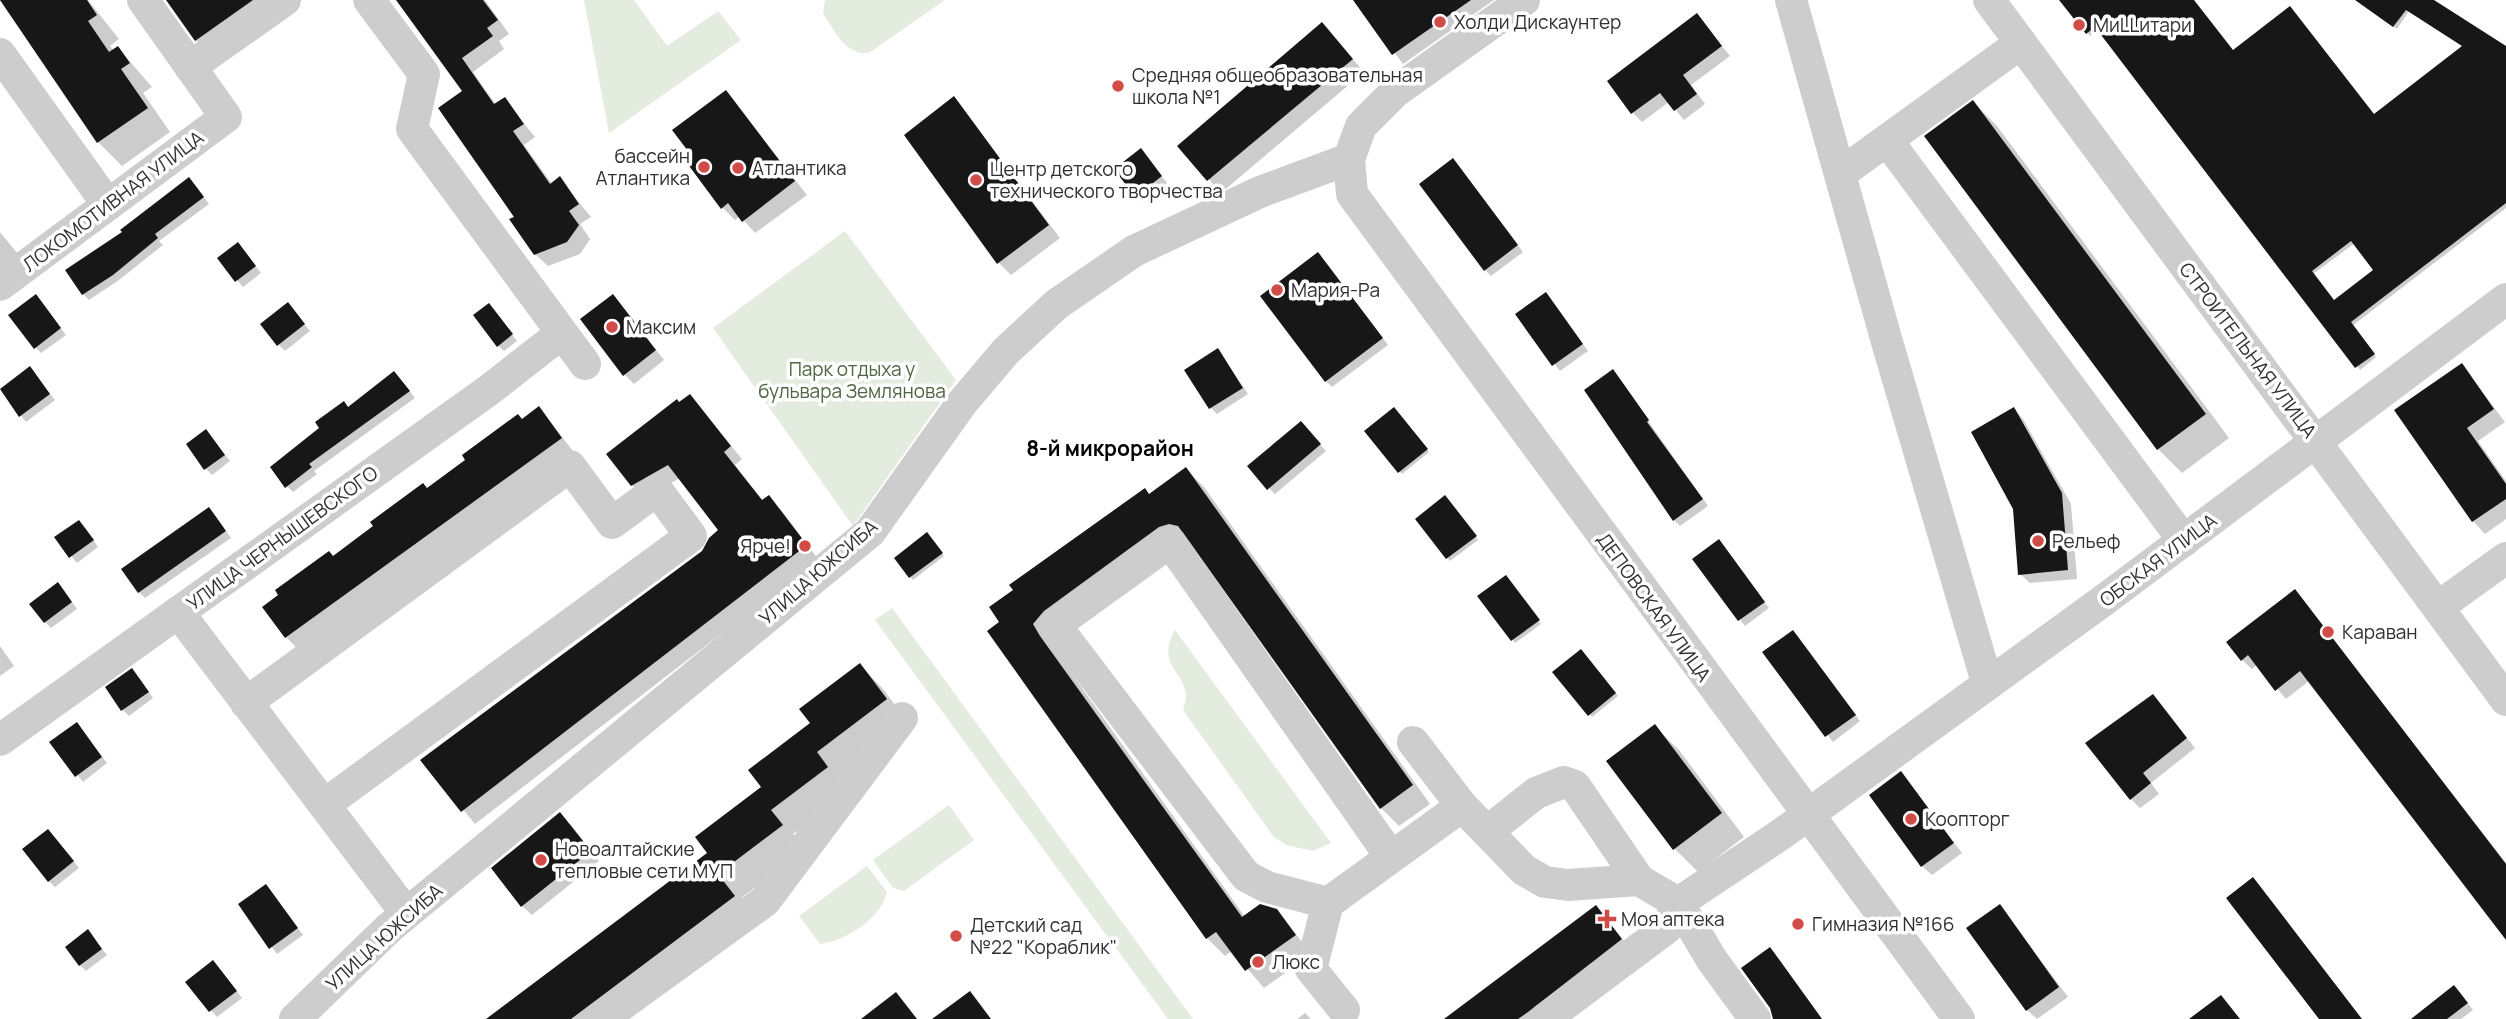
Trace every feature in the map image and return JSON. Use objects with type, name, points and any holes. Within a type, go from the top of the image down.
[{"type":"street","points":[[143,0],[190,67],[285,0]]},
{"type":"street","points":[[369,0],[424,74],[412,130],[585,364]]},
{"type":"street","points":[[1349,159],[1361,126],[1395,92],[1524,0]]},
{"type":"street","points":[[1791,0],[1987,682]]},
{"type":"street","name":"СТРОИТЕЛЬНАЯ УЛИЦА","points":[[1989,0],[2506,700]]},
{"type":"street","points":[[1840,174],[2021,43]]},
{"type":"street","points":[[0,54],[108,205]]},
{"type":"street","name":"ЛОКОМОТИВНАЯ УЛИЦА","points":[[0,285],[226,117],[190,67]]},
{"type":"street","points":[[1887,139],[2184,541]]},
{"type":"street","name":"ДЕПОВСКАЯ УЛИЦА","points":[[1349,159],[1352,194],[1805,814],[1959,1019]]},
{"type":"street","name":"УЛИЦА ЮЖСИБА","points":[[295,1019],[406,914],[870,532],[962,403],[1006,351],[1057,304],[1094,276],[1145,245],[1260,192],[1349,159]]},
{"type":"street","name":"ОБСКАЯ УЛИЦА","points":[[1678,903],[1780,835],[1805,814],[2184,541],[2506,299]]},
{"type":"street","name":"УЛИЦА ЧЕРНЫШЕВСКОГО","points":[[0,740],[489,390],[562,333]]},
{"type":"street","points":[[246,703],[570,466],[612,523],[657,490],[691,536],[324,805]]},
{"type":"street","points":[[1328,903],[1266,887],[1246,876],[1055,625],[1170,542],[1391,857]]},
{"type":"street","points":[[2438,607],[2506,558]]},
{"type":"street","points":[[178,612],[406,914]]},
{"type":"street","points":[[602,1019],[765,901],[902,718]]},
{"type":"street","points":[[1413,742],[1462,806],[1524,870],[1545,882],[1568,885],[1639,880]]},
{"type":"street","points":[[1487,832],[1536,793],[1564,782],[1575,786],[1639,880],[1678,903],[1712,960],[1755,1019]]},
{"type":"street","points":[[1343,1010],[1311,969],[1328,903],[1462,806]]},
{"type":"street","points":[[1545,1019],[1667,929],[1678,903]]},
{"type":"green space","points":[[584,0],[634,0],[667,46],[718,11],[741,40],[609,133]]},
{"type":"green space","points":[[825,0],[945,0],[869,53],[861,53],[842,41],[823,14]]},
{"type":"green space","name":"Парк отдыха у бульвара Землянова","points":[[845,231],[956,380],[853,526],[713,328]]},
{"type":"green space","points":[[892,608],[1193,1019],[1168,1019],[875,620]]},
{"type":"green space","points":[[1175,630],[1331,843],[1313,851],[1286,845],[1274,837],[1183,710],[1186,697],[1184,687],[1169,655],[1169,644]]},
{"type":"green space","points":[[949,805],[974,840],[904,891],[893,888],[873,860]]},
{"type":"green space","points":[[867,866],[887,892],[878,911],[851,933],[820,944],[799,916]]},
{"type":"building","points":[[0,0],[87,0],[97,15],[88,21],[109,52],[118,46],[130,63],[121,69],[148,108],[97,143]]},
{"type":"building","points":[[166,0],[253,0],[195,41]]},
{"type":"building","points":[[396,0],[483,0],[498,20],[487,28],[493,36],[462,58],[494,104],[505,97],[524,124],[513,131],[550,184],[560,176],[579,204],[569,211],[579,225],[567,242],[534,255],[509,219],[514,217],[438,108],[462,91]]},
{"type":"building","points":[[1353,0],[1471,0],[1392,55]]},
{"type":"building","points":[[2059,0],[2194,0],[2233,50],[2290,6],[2374,114],[2462,46],[2406,10],[2393,27],[2355,0],[2434,0],[2506,46],[2506,203],[2351,322],[2375,354],[2355,368],[2095,27],[2086,34]],"holes":[[[2351,241],[2373,270],[2334,300],[2312,271]]]},
{"type":"building","points":[[1697,13],[1722,46],[1683,75],[1697,94],[1674,111],[1660,93],[1631,114],[1607,81]]},
{"type":"building","points":[[1322,22],[1353,59],[1207,181],[1177,146]]},
{"type":"building","name":"Атлантика","points":[[726,90],[795,181],[742,222],[728,203],[721,209],[681,155],[688,151],[672,130]]},
{"type":"building","name":"Центр детского технического творчества","points":[[954,96],[1049,225],[997,264],[904,135]]},
{"type":"building","points":[[1973,100],[2206,414],[2157,450],[1924,136]]},
{"type":"building","points":[[1141,148],[1162,176],[1135,197],[1114,169]]},
{"type":"building","points":[[1453,158],[1518,245],[1484,271],[1419,184]]},
{"type":"building","points":[[189,177],[204,197],[155,234],[158,238],[113,275],[82,295],[65,270],[122,232],[120,230]]},
{"type":"building","points":[[238,242],[256,266],[235,282],[217,258]]},
{"type":"building","points":[[1318,252],[1383,338],[1325,382],[1260,296]]},
{"type":"building","points":[[1546,292],[1583,344],[1552,366],[1515,314]]},
{"type":"building","points":[[36,294],[61,328],[34,349],[8,315]]},
{"type":"building","name":"Максим","points":[[613,294],[656,350],[623,376],[580,319]]},
{"type":"building","points":[[288,302],[305,324],[277,346],[260,324]]},
{"type":"building","points":[[489,303],[513,334],[497,347],[473,315]]},
{"type":"building","points":[[1218,348],[1243,388],[1209,409],[1184,370]]},
{"type":"building","points":[[2462,363],[2494,409],[2467,428],[2506,484],[2506,499],[2472,522],[2394,410]]},
{"type":"building","points":[[30,366],[50,394],[19,417],[0,389]]},
{"type":"building","points":[[1613,369],[1649,420],[1647,422],[1703,499],[1673,521],[1584,390]]},
{"type":"building","points":[[394,371],[410,391],[309,464],[312,467],[285,488],[270,467],[319,428],[315,422],[344,401],[348,407]]},
{"type":"building","points":[[690,394],[731,446],[724,452],[762,500],[769,495],[807,545],[461,812],[420,760],[702,551],[709,538],[718,530],[668,465],[631,486],[606,454],[677,399],[679,402]]},
{"type":"building","points":[[539,406],[562,438],[285,638],[262,607],[278,595],[275,590],[329,551],[333,556],[373,526],[370,522],[423,483],[427,488],[465,460],[462,455],[518,414],[522,419]]},
{"type":"building","points":[[1394,407],[1428,449],[1398,473],[1364,431]]},
{"type":"building","points":[[2014,407],[2062,493],[2068,570],[2018,575],[2013,509],[1971,432]]},
{"type":"building","points":[[1301,421],[1321,444],[1267,490],[1247,466]]},
{"type":"building","points":[[206,429],[225,455],[204,470],[186,444]]},
{"type":"building","points":[[1186,467],[1413,785],[1380,809],[1178,526],[1169,524],[1159,527],[1044,611],[1033,624],[1040,636],[1242,917],[1260,904],[1277,909],[1296,935],[1245,971],[1216,932],[1206,939],[987,631],[999,622],[989,607],[1013,590],[1009,585],[1145,488],[1149,494]]},
{"type":"building","points":[[1445,495],[1477,536],[1446,559],[1415,519]]},
{"type":"building","points":[[209,507],[226,531],[138,593],[121,569]]},
{"type":"building","points":[[79,520],[94,540],[69,558],[54,537]]},
{"type":"building","points":[[927,532],[943,553],[909,578],[894,558]]},
{"type":"building","points":[[1719,539],[1765,602],[1738,621],[1692,559]]},
{"type":"building","points":[[1506,575],[1540,620],[1511,641],[1477,596]]},
{"type":"building","points":[[58,582],[72,602],[44,623],[29,604]]},
{"type":"building","points":[[2295,589],[2506,864],[2506,940],[2300,671],[2275,691],[2248,655],[2241,661],[2226,642]]},
{"type":"building","points":[[1793,630],[1856,715],[1825,737],[1762,652]]},
{"type":"building","points":[[1581,649],[1616,693],[1588,716],[1552,672]]},
{"type":"building","points":[[860,663],[887,699],[817,752],[828,767],[771,810],[783,825],[718,874],[735,896],[571,1019],[486,1019],[707,853],[695,837],[761,787],[748,770],[810,723],[799,709]]},
{"type":"building","points":[[132,668],[149,692],[121,711],[105,687]]},
{"type":"building","points":[[2153,694],[2187,738],[2143,773],[2151,783],[2130,800],[2085,743]]},
{"type":"building","points":[[77,722],[102,757],[75,777],[49,742]]},
{"type":"building","points":[[1655,724],[1722,813],[1673,850],[1606,761]]},
{"type":"building","name":"Коопторг","points":[[1901,771],[1954,843],[1921,867],[1869,795]]},
{"type":"building","name":"Новоалтайские тепловые сети МУП","points":[[560,812],[591,851],[521,907],[491,868]]},
{"type":"building","points":[[48,829],[74,861],[48,882],[22,849]]},
{"type":"building","points":[[2253,877],[2362,1019],[2319,1019],[2226,898]]},
{"type":"building","points":[[266,884],[298,928],[269,949],[238,904]]},
{"type":"building","points":[[2000,904],[2059,987],[2026,1011],[1966,928]]},
{"type":"building","points":[[1596,905],[1622,939],[1528,1012],[1518,1019],[1444,1019]]},
{"type":"building","points":[[88,929],[102,949],[79,966],[65,947]]},
{"type":"building","points":[[1770,947],[1822,1019],[1773,1019],[1770,1008],[1741,968]]},
{"type":"building","points":[[213,960],[237,991],[209,1012],[185,982]]},
{"type":"building","points":[[2454,985],[2468,1003],[2447,1019],[2411,1019]]},
{"type":"building","points":[[970,991],[991,1019],[932,1019]]},
{"type":"building","points":[[896,992],[917,1019],[861,1019]]},
{"type":"building","points":[[2221,995],[2240,1019],[2189,1019]]},
{"type":"place","name":"Холди Дискаунтер","points":[[1440,22]]},
{"type":"place","name":"МиLLитари","points":[[2079,25]]},
{"type":"place","name":"Средняя общеобразовательная школа №1","points":[[1118,86]]},
{"type":"place","name":"бассейн Атлантика","points":[[704,167]]},
{"type":"place","name":"Атлантика","points":[[738,168]]},
{"type":"place","name":"Центр детского технического творчества","points":[[976,180]]},
{"type":"place","name":"Мария-Ра","points":[[1277,290]]},
{"type":"place","name":"Максим","points":[[612,327]]},
{"type":"place","name":"Рельеф","points":[[2038,541]]},
{"type":"place","name":"Ярче!","points":[[805,546]]},
{"type":"place","name":"Караван","points":[[2328,632]]},
{"type":"place","name":"Коопторг","points":[[1911,819]]},
{"type":"place","name":"Новоалтайские тепловые сети МУП","points":[[541,860]]},
{"type":"place","name":"Моя аптека","points":[[1607,919]]},
{"type":"place","name":"Гимназия №166","points":[[1798,924]]},
{"type":"place","name":"Детский сад №22 \"Кораблик\"","points":[[956,936]]},
{"type":"place","name":"Люкс","points":[[1258,962]]},
{"type":"district","name":"8-й микрорайон","points":[[1110,448]]}]
